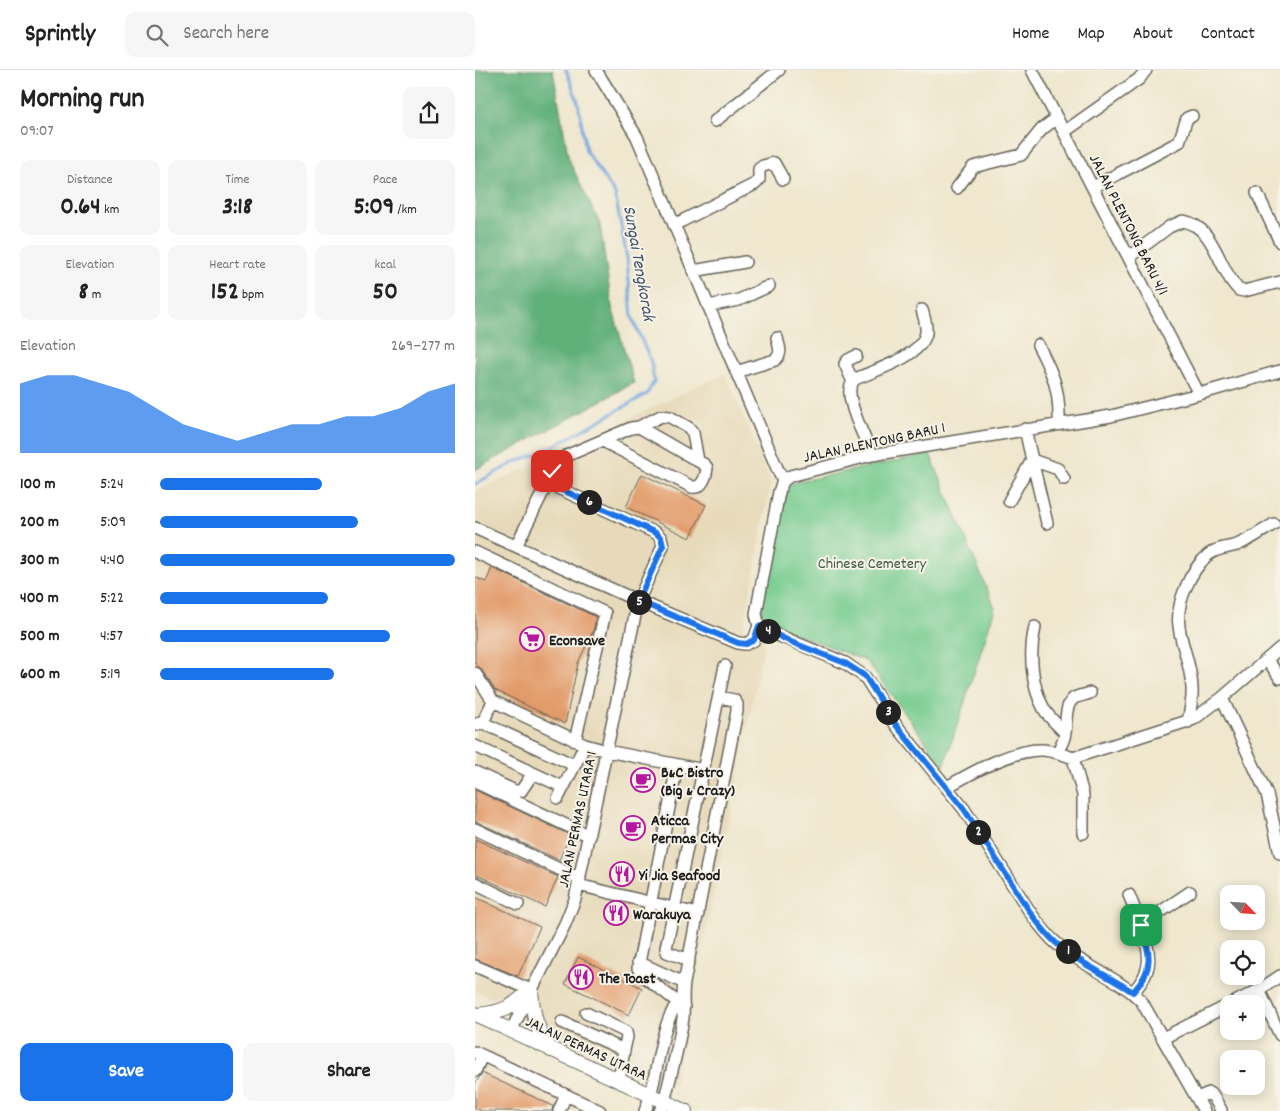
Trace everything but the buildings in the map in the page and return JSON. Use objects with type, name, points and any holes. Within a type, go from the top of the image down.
[{"type":"main road","points":[[476,1015],[505,1010],[516,1004],[531,990]]},
{"type":"main road","points":[[531,990],[536,1024],[552,1051]]},
{"type":"main road","name":"JALAN PERMAS UTARA","points":[[476,1015],[651,1096],[662,1106],[685,1111]]},
{"type":"street","points":[[596,70],[637,137],[783,481],[756,607],[756,619],[759,626],[791,642],[845,663],[860,672],[871,685],[907,740],[964,809],[1032,915],[1055,942],[1133,992],[1142,1002],[1204,1111]]},
{"type":"street","points":[[715,121],[779,70]]},
{"type":"street","name":"JALAN PLENTONG BARU 4/1","points":[[1032,70],[1199,394]]},
{"type":"street","points":[[1064,132],[1139,79],[1146,70]]},
{"type":"street","points":[[1093,187],[1179,142],[1187,118],[1192,116]]},
{"type":"street","points":[[957,188],[973,167],[1021,155],[1042,129],[1057,118]]},
{"type":"street","points":[[674,225],[755,184],[759,180],[759,169],[763,166],[775,164],[783,179]]},
{"type":"street","points":[[1257,194],[1280,242]]},
{"type":"street","points":[[1129,257],[1169,227],[1183,221],[1197,226],[1210,239],[1239,290],[1280,282]]},
{"type":"street","points":[[693,271],[745,262]]},
{"type":"street","points":[[708,306],[739,300],[769,286]]},
{"type":"street","points":[[853,382],[899,360],[920,346],[926,333],[922,310]]},
{"type":"street","points":[[736,372],[775,360],[780,352],[777,338]]},
{"type":"street","points":[[1038,345],[1056,382],[1060,406],[1059,424]]},
{"type":"street","points":[[856,356],[845,364],[853,382],[850,394],[852,404],[872,455]]},
{"type":"street","name":"JALAN PLENTONG BARU 1","points":[[783,481],[790,476],[872,455],[1111,416],[1280,371]]},
{"type":"street","points":[[516,546],[558,462],[566,456],[631,428],[639,428],[661,416],[670,416],[689,428],[693,433],[697,461]]},
{"type":"street","points":[[603,441],[697,488],[700,487],[707,468],[639,428]]},
{"type":"street","points":[[1025,429],[1047,523]]},
{"type":"street","points":[[1032,460],[1058,469],[1064,479]]},
{"type":"street","points":[[1009,501],[1032,460]]},
{"type":"street","name":"JALAN PERMAS UTARA 1","points":[[511,1031],[565,924],[575,899],[638,601],[663,546],[661,538],[656,533],[547,483]]},
{"type":"street","points":[[1188,722],[1193,700],[1192,686],[1190,671],[1179,632],[1178,619],[1179,606],[1188,581],[1199,565],[1215,551],[1247,540],[1274,524]]},
{"type":"street","points":[[475,528],[638,601],[738,643],[746,644],[754,640],[759,626]]},
{"type":"street","points":[[475,552],[605,613],[580,743],[574,765],[561,792],[533,773],[475,746]]},
{"type":"street","points":[[1035,627],[1031,644],[1031,659],[1040,700],[1045,710],[1065,732]]},
{"type":"street","points":[[947,787],[968,774],[1014,755],[1041,750],[1057,752],[1073,758],[1188,722],[1222,698],[1280,648]]},
{"type":"street","points":[[1267,659],[1280,678]]},
{"type":"street","points":[[689,960],[666,951],[725,666]]},
{"type":"street","points":[[475,673],[493,701],[580,743],[607,751],[704,770]]},
{"type":"street","points":[[1057,752],[1062,744],[1069,705],[1075,698],[1089,693]]},
{"type":"street","points":[[662,1106],[679,1039],[684,983],[738,706],[735,701],[719,697]]},
{"type":"street","points":[[1222,698],[1267,794],[1276,808],[1280,853]]},
{"type":"street","points":[[478,724],[485,720],[493,701]]},
{"type":"street","points":[[478,724],[574,765]]},
{"type":"street","points":[[1073,758],[1083,795],[1083,833]]},
{"type":"street","points":[[677,766],[638,968],[641,974],[681,1002]]},
{"type":"street","points":[[475,772],[515,791],[521,791],[525,787],[533,773]]},
{"type":"street","points":[[475,782],[589,836]]},
{"type":"street","points":[[475,829],[579,882],[698,914]]},
{"type":"street","points":[[475,883],[519,904]]},
{"type":"street","points":[[1141,925],[1190,892]]},
{"type":"street","points":[[1129,895],[1141,925],[1149,958],[1148,970],[1142,982],[1133,992]]},
{"type":"street","points":[[638,962],[684,983]]},
{"type":"street","points":[[475,966],[531,990]]},
{"type":"street","points":[[1249,995],[1280,976]]},
{"type":"street","points":[[1259,990],[1280,1035]]},
{"type":"street","points":[[645,1111],[651,1096],[671,1013],[681,1002]]},
{"type":"street","points":[[1163,1038],[1220,1009]]},
{"type":"street","points":[[586,1013],[626,1032],[627,1037],[619,1081]]},
{"type":"street","points":[[562,1022],[624,1050]]},
{"type":"street","points":[[475,1071],[478,1054],[600,1111]]},
{"type":"street","points":[[1197,1098],[1209,1094],[1213,1096],[1221,1110]]},
{"type":"street","points":[[559,1111],[566,1095]]},
{"type":"shaded area","points":[[725,373],[771,482],[744,627],[765,640],[675,1085],[475,991],[475,492]]},
{"type":"shaded area","points":[[475,1059],[585,1111],[475,1111]]},
{"type":"green space","points":[[475,70],[553,70],[569,160],[600,224],[612,307],[634,383],[475,470]]},
{"type":"green space","name":"Chinese Cemetery","points":[[930,454],[995,608],[944,766],[866,661],[771,624],[761,612],[787,488],[796,482]]},
{"type":"waterway","name":"Sungai Tengkorak","points":[[475,484],[515,462],[543,452],[647,394],[654,381],[651,362],[632,317],[627,258],[615,194],[586,151],[578,102],[566,70]]},
{"type":"place","name":"Econsave","points":[[532,639]]},
{"type":"place","name":"B&C Bistro (Big & Crazy)","points":[[643,780]]},
{"type":"place","name":"Aticca Permas City","points":[[633,828]]},
{"type":"place","name":"Yi Jia Seafood","points":[[622,874]]},
{"type":"place","name":"Warakuya","points":[[616,913]]},
{"type":"place","name":"The Toast","points":[[581,977]]},
{"type":"route","points":[[552,471],[547,483],[656,533],[661,538],[663,546],[638,601],[738,643],[746,644],[754,640],[759,626],[791,642],[845,663],[865,676],[907,740],[964,809],[1001,869],[1043,929],[1055,942],[1079,959],[1133,992],[1142,982],[1148,970],[1149,958],[1141,925]]}]
